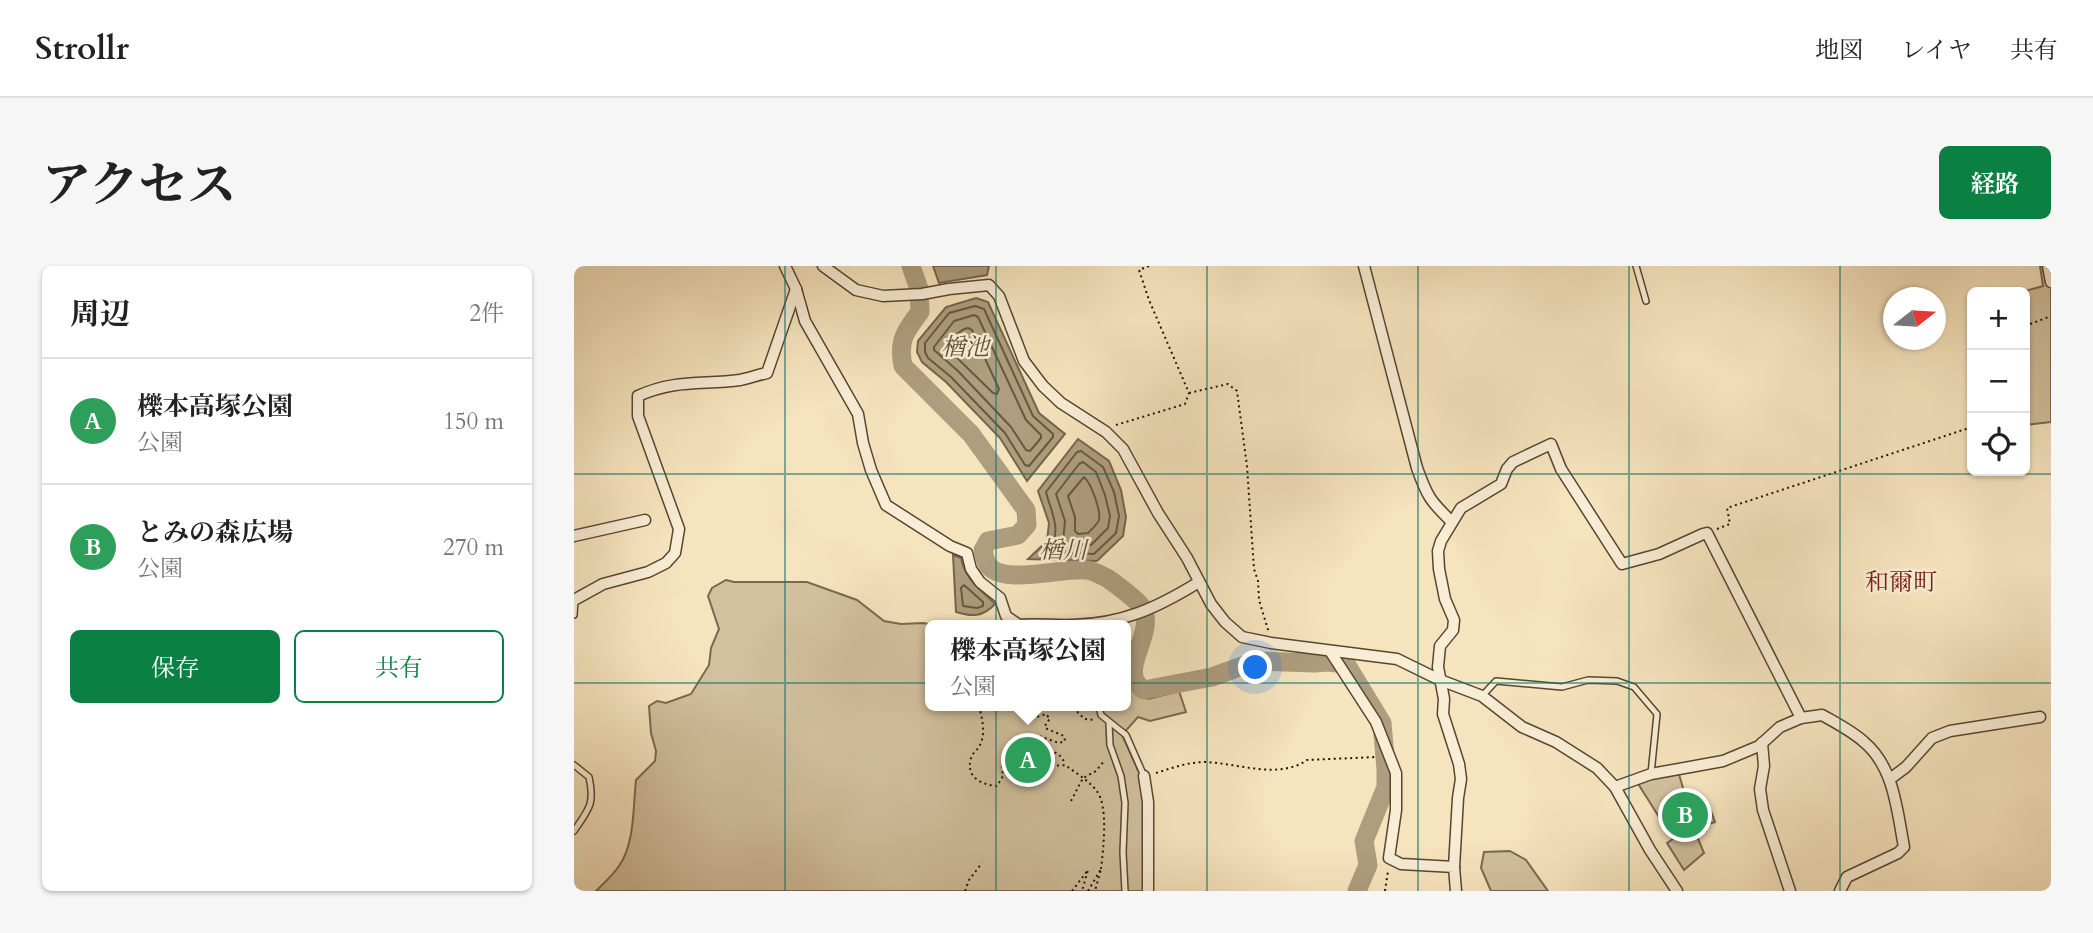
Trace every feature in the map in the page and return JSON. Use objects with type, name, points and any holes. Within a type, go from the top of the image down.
[{"type":"street","points":[[785,266],[796,289],[805,321],[858,414],[871,470],[886,505],[950,546],[967,553],[971,569],[980,582],[1000,598],[1006,616],[1012,620]]},
{"type":"street","points":[[823,266],[856,290],[883,296],[989,285],[999,296],[1024,360],[1042,386],[1061,403],[1106,432],[1124,449],[1212,604],[1225,622],[1242,637],[1397,659],[1482,696],[1522,727],[1556,742],[1597,768],[1615,787],[1656,860],[1677,891]]},
{"type":"street","points":[[1364,266],[1417,468],[1427,495],[1452,522]]},
{"type":"street","points":[[2048,266],[2051,282]]},
{"type":"street","points":[[574,599],[603,584],[648,572],[666,563],[675,553],[679,529],[639,416],[638,396],[681,383],[740,380],[767,373],[796,289]]},
{"type":"street","points":[[1456,891],[1456,822],[1461,779],[1443,714],[1438,667],[1440,646],[1453,630],[1454,620],[1445,599],[1438,569],[1438,551],[1461,508],[1501,484],[1513,462],[1551,444],[1561,469],[1622,564],[1659,554],[1707,533],[1801,718]]},
{"type":"street","points":[[574,536],[645,520]]},
{"type":"street","points":[[1121,620],[1159,605],[1199,582]]},
{"type":"street","points":[[1331,651],[1376,722],[1396,773],[1397,789],[1389,858],[1401,864],[1454,867]]},
{"type":"street","points":[[1615,787],[1651,774],[1723,761],[1759,746],[1780,727],[1801,718],[1822,715],[1865,742],[1880,760],[1890,779],[1904,847],[1898,853],[1847,877],[1840,891]]},
{"type":"street","points":[[1890,779],[1906,768],[1932,738],[1950,732],[2040,717]]},
{"type":"street","points":[[1762,743],[1764,766],[1760,789],[1763,810],[1790,891]]},
{"type":"street","points":[[1144,776],[1148,802],[1148,891]]},
{"type":"lane","points":[[1636,266],[1646,300]]},
{"type":"lane","points":[[574,599],[574,615]]},
{"type":"lane","points":[[1482,696],[1496,681],[1562,687],[1588,680],[1617,681],[1634,687],[1657,714],[1651,774]]},
{"type":"lane","points":[[1100,711],[1109,723],[1126,735],[1144,776]]},
{"type":"lane","points":[[1109,723],[1110,745],[1121,776],[1125,803],[1125,891]]},
{"type":"lane","points":[[574,765],[589,777],[593,794],[588,811],[574,831]]},
{"type":"path","points":[[1106,432],[1119,423],[1185,404],[1189,393],[1139,270],[1149,266]]},
{"type":"path","points":[[2030,324],[2051,316]]},
{"type":"path","points":[[1189,393],[1228,384],[1237,391],[1250,498],[1254,569],[1271,643]]},
{"type":"path","points":[[1707,533],[1730,524],[1727,508],[1967,428]]},
{"type":"path","points":[[980,711],[984,729],[980,745],[971,757],[970,769],[974,778],[984,785],[997,786],[1003,776],[1003,757],[1014,754],[1048,762],[1057,767],[1065,765]]},
{"type":"path","points":[[1026,711],[1024,714],[1027,720],[1046,714],[1050,719],[1045,729],[1064,736],[1065,741],[1059,743],[1036,735],[1033,743],[1057,752],[1065,765],[1098,792],[1103,808],[1104,846],[1095,891]]},
{"type":"path","points":[[1077,711],[1085,719],[1097,720],[1101,715]]},
{"type":"path","points":[[1071,801],[1083,778],[1096,771],[1105,760],[1110,745]]},
{"type":"path","points":[[1144,776],[1189,763],[1206,762],[1280,770],[1298,766],[1307,760],[1378,757],[1388,754]]},
{"type":"path","points":[[1385,891],[1389,858]]},
{"type":"path","points":[[965,891],[969,880],[982,863]]},
{"type":"path","points":[[1088,891],[1101,869]]},
{"type":"path","points":[[1072,891],[1088,870],[1082,891]]},
{"type":"shaded area","points":[[2040,266],[2051,266],[2051,422],[2030,424],[2030,290],[2043,286]]},
{"type":"shaded area","points":[[726,580],[807,582],[857,600],[884,621],[925,623],[925,711],[1131,711],[1131,684],[1148,699],[1179,691],[1186,712],[1150,721],[1138,717],[1122,735],[1142,779],[1146,812],[1146,891],[596,891],[614,873],[624,857],[632,824],[636,780],[655,761],[649,706],[657,701],[666,703],[691,694],[709,665],[711,648],[719,629],[708,596],[712,588]]},
{"type":"shaded area","points":[[1678,771],[1689,808],[1709,806],[1715,822],[1705,825],[1706,831],[1696,834],[1704,853],[1684,870],[1667,843],[1673,839],[1635,779]]},
{"type":"shaded area","points":[[1510,851],[1526,860],[1548,891],[1491,891],[1481,868],[1484,852]]},
{"type":"water","name":"楢池","points":[[933,266],[989,266],[987,275],[939,283]]},
{"type":"water","name":"楢池","points":[[976,298],[988,302],[1039,413],[1065,434],[1027,481],[1000,438],[946,382],[922,362],[917,352],[918,341],[946,307]]},
{"type":"water","points":[[1078,439],[1109,461],[1121,490],[1126,517],[1123,536],[1097,561],[1028,559],[1047,541],[1049,523],[1038,491]]},
{"type":"water","points":[[953,555],[961,558],[970,578],[995,604],[982,614],[967,615],[956,612]]},
{"type":"waterway","name":"楢川","points":[[911,266],[919,289],[920,312],[910,325],[902,343],[903,366],[971,434],[1026,510],[1027,525],[1018,535],[988,541],[983,550],[988,565],[995,571],[1019,575],[1087,570],[1107,578],[1125,591],[1141,606],[1145,617],[1145,628],[1133,673],[1136,682],[1144,690],[1212,677],[1256,661],[1346,664],[1382,723],[1386,769],[1386,787],[1364,841],[1368,865],[1357,891]]},
{"type":"place","name":"櫟本高塚公園","points":[[1028,760]]},
{"type":"place","name":"とみの森広場","points":[[1685,815]]},
{"type":"district","name":"和爾町","points":[[1901,582]]}]
